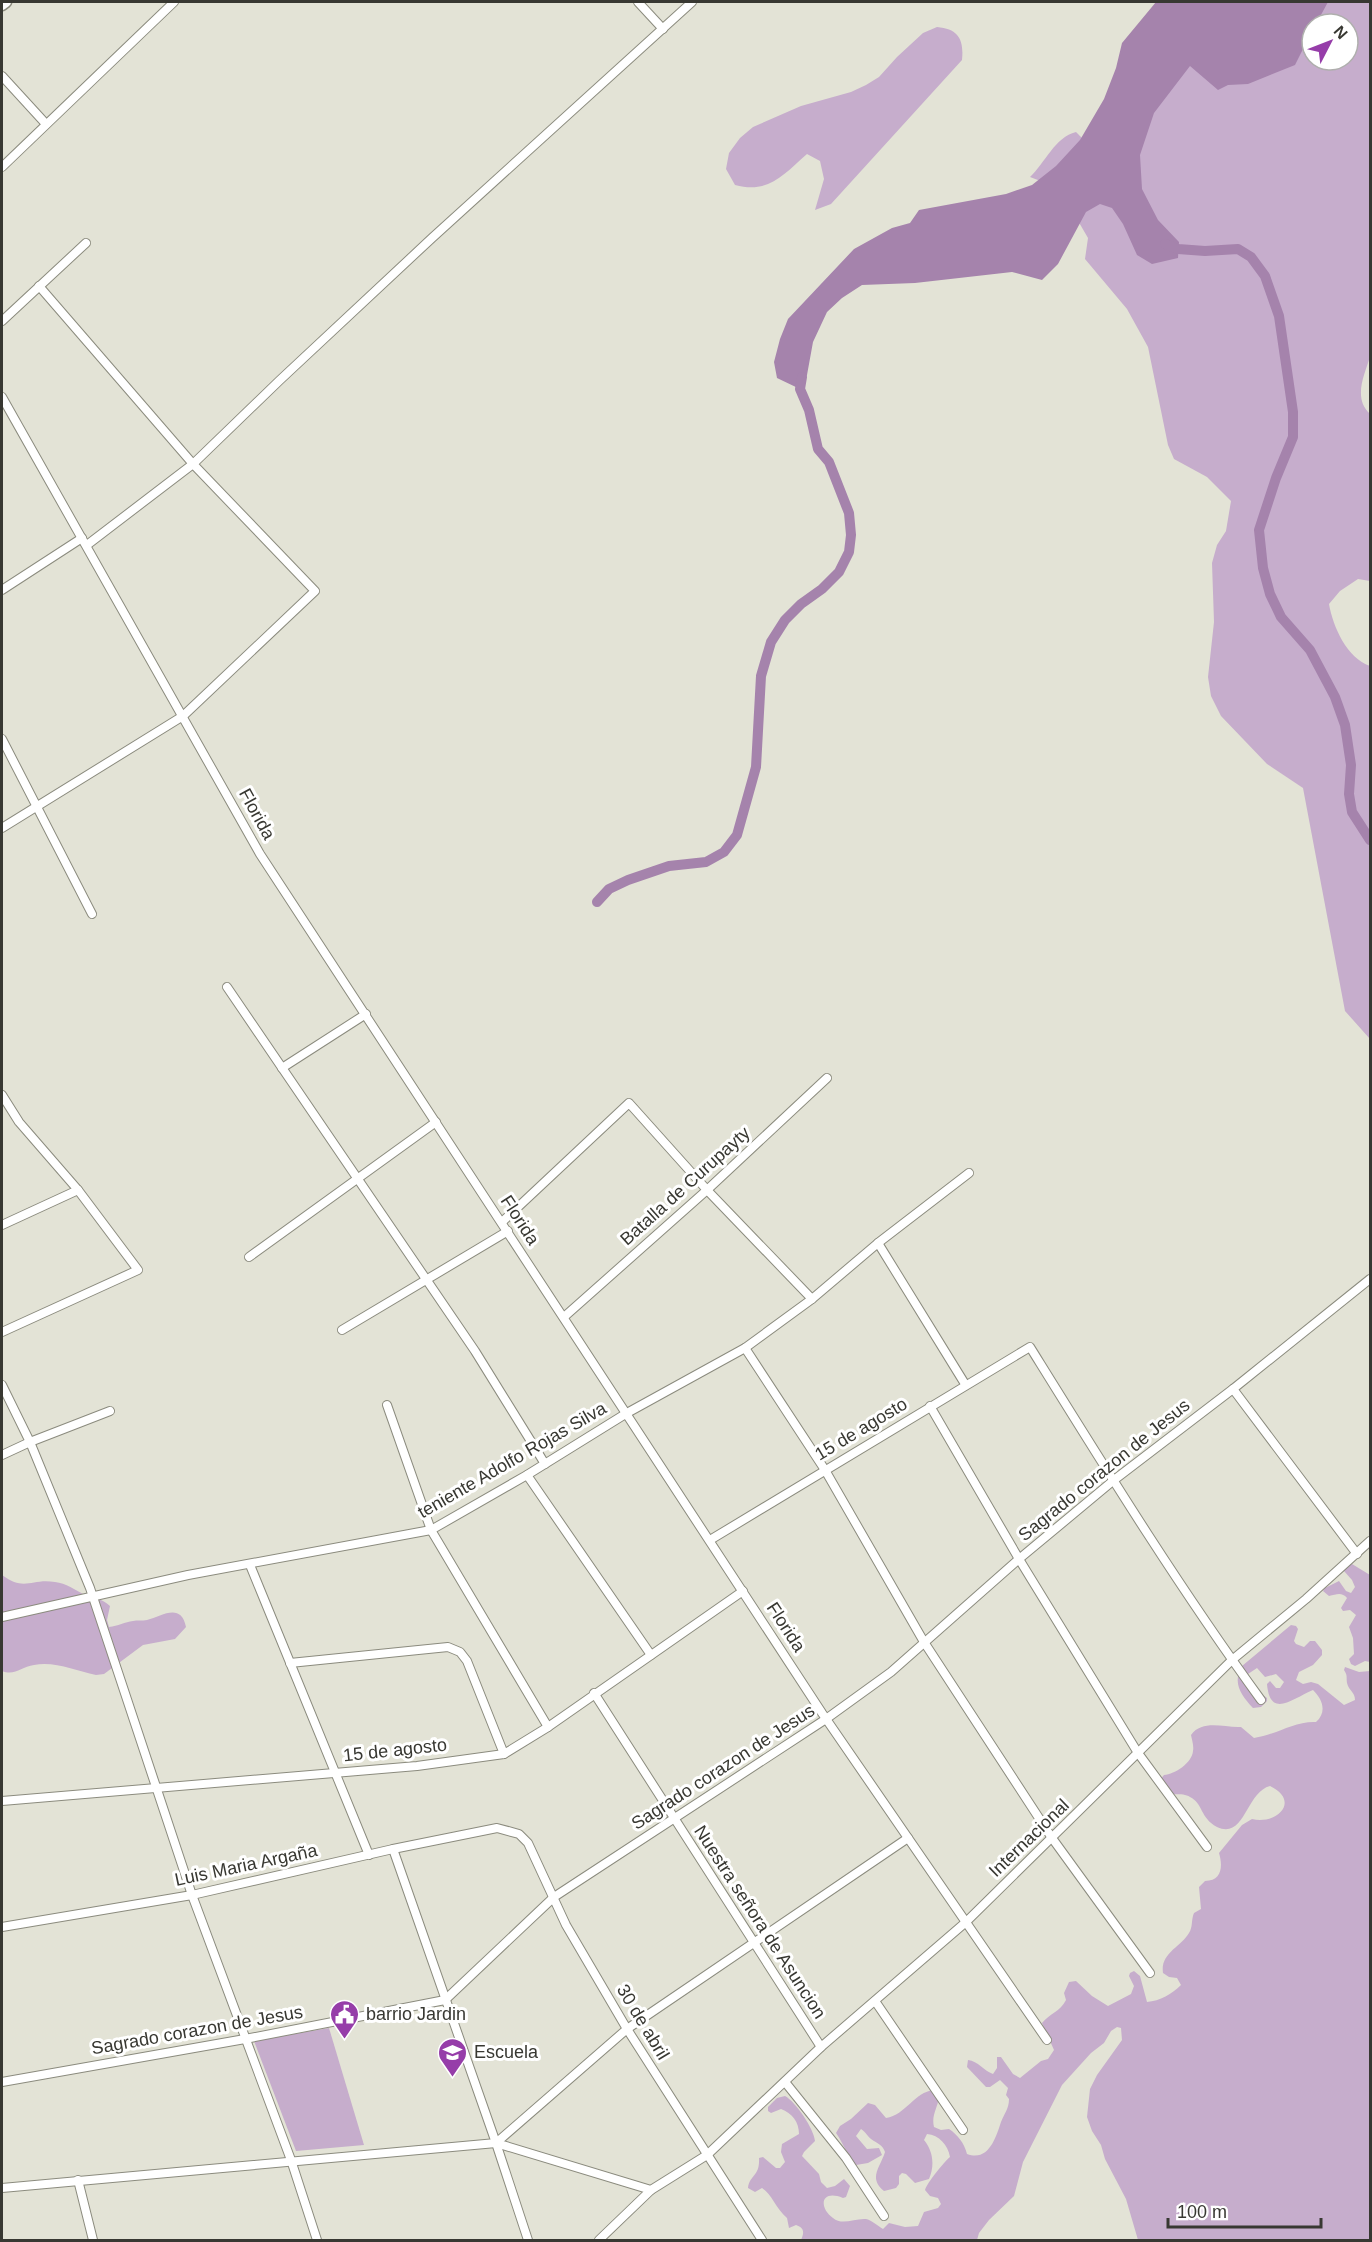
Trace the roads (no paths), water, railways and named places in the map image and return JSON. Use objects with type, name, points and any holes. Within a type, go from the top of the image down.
[{"type":"street","points":[[2,5],[6,2]]},
{"type":"street","points":[[2,167],[174,2]]},
{"type":"street","points":[[638,2],[663,29]]},
{"type":"street","points":[[2,591],[84,542],[193,464],[415,254],[692,2]]},
{"type":"street","points":[[2,76],[46,124]]},
{"type":"street","points":[[2,321],[86,243]]},
{"type":"street","points":[[2,828],[183,716],[315,591],[193,464],[39,286]]},
{"type":"street","name":"Florida","points":[[3,403],[260,854],[826,1719],[1047,2040]]},
{"type":"street","points":[[2,739],[92,914]]},
{"type":"street","points":[[227,987],[476,1351],[545,1464]]},
{"type":"street","points":[[282,1068],[366,1014]]},
{"type":"street","name":"Batalla de Curupayty","points":[[564,1317],[827,1078]]},
{"type":"street","points":[[2,1095],[19,1122],[78,1190],[138,1270],[2,1332]]},
{"type":"street","points":[[502,1222],[629,1103],[706,1190],[812,1299]]},
{"type":"street","points":[[249,1257],[436,1122]]},
{"type":"street","name":"teniente Adolfo Rojas Silva","points":[[2,1617],[92,1595],[431,1530],[527,1475],[627,1413],[745,1348],[812,1299],[969,1173]]},
{"type":"street","points":[[2,1225],[78,1190]]},
{"type":"street","points":[[342,1330],[508,1232]]},
{"type":"street","points":[[878,1244],[965,1384]]},
{"type":"street","name":"Sagrado corazon de Jesus","points":[[2,2082],[245,2039],[445,2000],[554,1897],[826,1719],[891,1672],[1019,1559],[1114,1480],[1371,1279]]},
{"type":"street","name":"15 de agosto","points":[[710,1540],[965,1384],[1030,1347],[1114,1480]]},
{"type":"street","points":[[745,1348],[825,1470],[924,1642],[1052,1838],[1150,1973]]},
{"type":"street","points":[[2,1384],[30,1442],[92,1595],[192,1895],[291,2160],[317,2241]]},
{"type":"street","points":[[1233,1389],[1357,1554]]},
{"type":"street","points":[[387,1405],[431,1530],[548,1727]]},
{"type":"street","points":[[930,1406],[1019,1559],[1138,1753],[1207,1847]]},
{"type":"street","points":[[2,1455],[110,1411]]},
{"type":"street","points":[[527,1475],[651,1654]]},
{"type":"street","points":[[1114,1480],[1232,1660],[1261,1700]]},
{"type":"street","name":"Internacional","points":[[599,2241],[651,2190],[707,2155],[821,2047],[966,1922],[1232,1660],[1371,1541]]},
{"type":"street","points":[[250,1564],[369,1855]]},
{"type":"street","name":"15 de agosto","points":[[2,1801],[417,1766],[504,1754],[548,1727],[743,1591]]},
{"type":"street","points":[[290,1663],[448,1647],[460,1653],[467,1661],[504,1754]]},
{"type":"street","name":"Nuestra señora de Asuncion","points":[[594,1693],[821,2047]]},
{"type":"street","name":"Luis Maria Argaña","points":[[2,1927],[192,1895],[393,1849],[497,1828]]},
{"type":"street","name":"30 de abril","points":[[497,1828],[519,1834],[528,1844],[566,1925],[627,2029],[762,2241]]},
{"type":"street","points":[[496,2143],[627,2029],[908,1838]]},
{"type":"street","points":[[393,1849],[528,2241]]},
{"type":"street","points":[[875,2001],[963,2130]]},
{"type":"street","points":[[784,2082],[846,2158],[884,2216]]},
{"type":"street","points":[[2,2188],[496,2143],[651,2190]]},
{"type":"street","points":[[78,2180],[93,2241]]},
{"type":"waterway","points":[[1165,244],[1178,249],[1205,251],[1238,249],[1251,257],[1265,276],[1279,316],[1293,412],[1293,437],[1276,478],[1259,530],[1263,568],[1270,594],[1281,617],[1310,650],[1335,697],[1345,725],[1351,765],[1349,794],[1352,812],[1370,840]]},
{"type":"waterway","points":[[597,902],[609,889],[628,880],[669,866],[706,862],[724,852],[737,835],[756,767],[761,676],[771,642],[785,620],[839,572],[849,552],[851,535],[849,513],[829,462],[818,449],[809,410],[800,389],[802,377]]},
{"type":"place","name":"barrio Jardin","points":[[345,2040]]},
{"type":"place","name":"Escuela","points":[[453,2078]]}]
